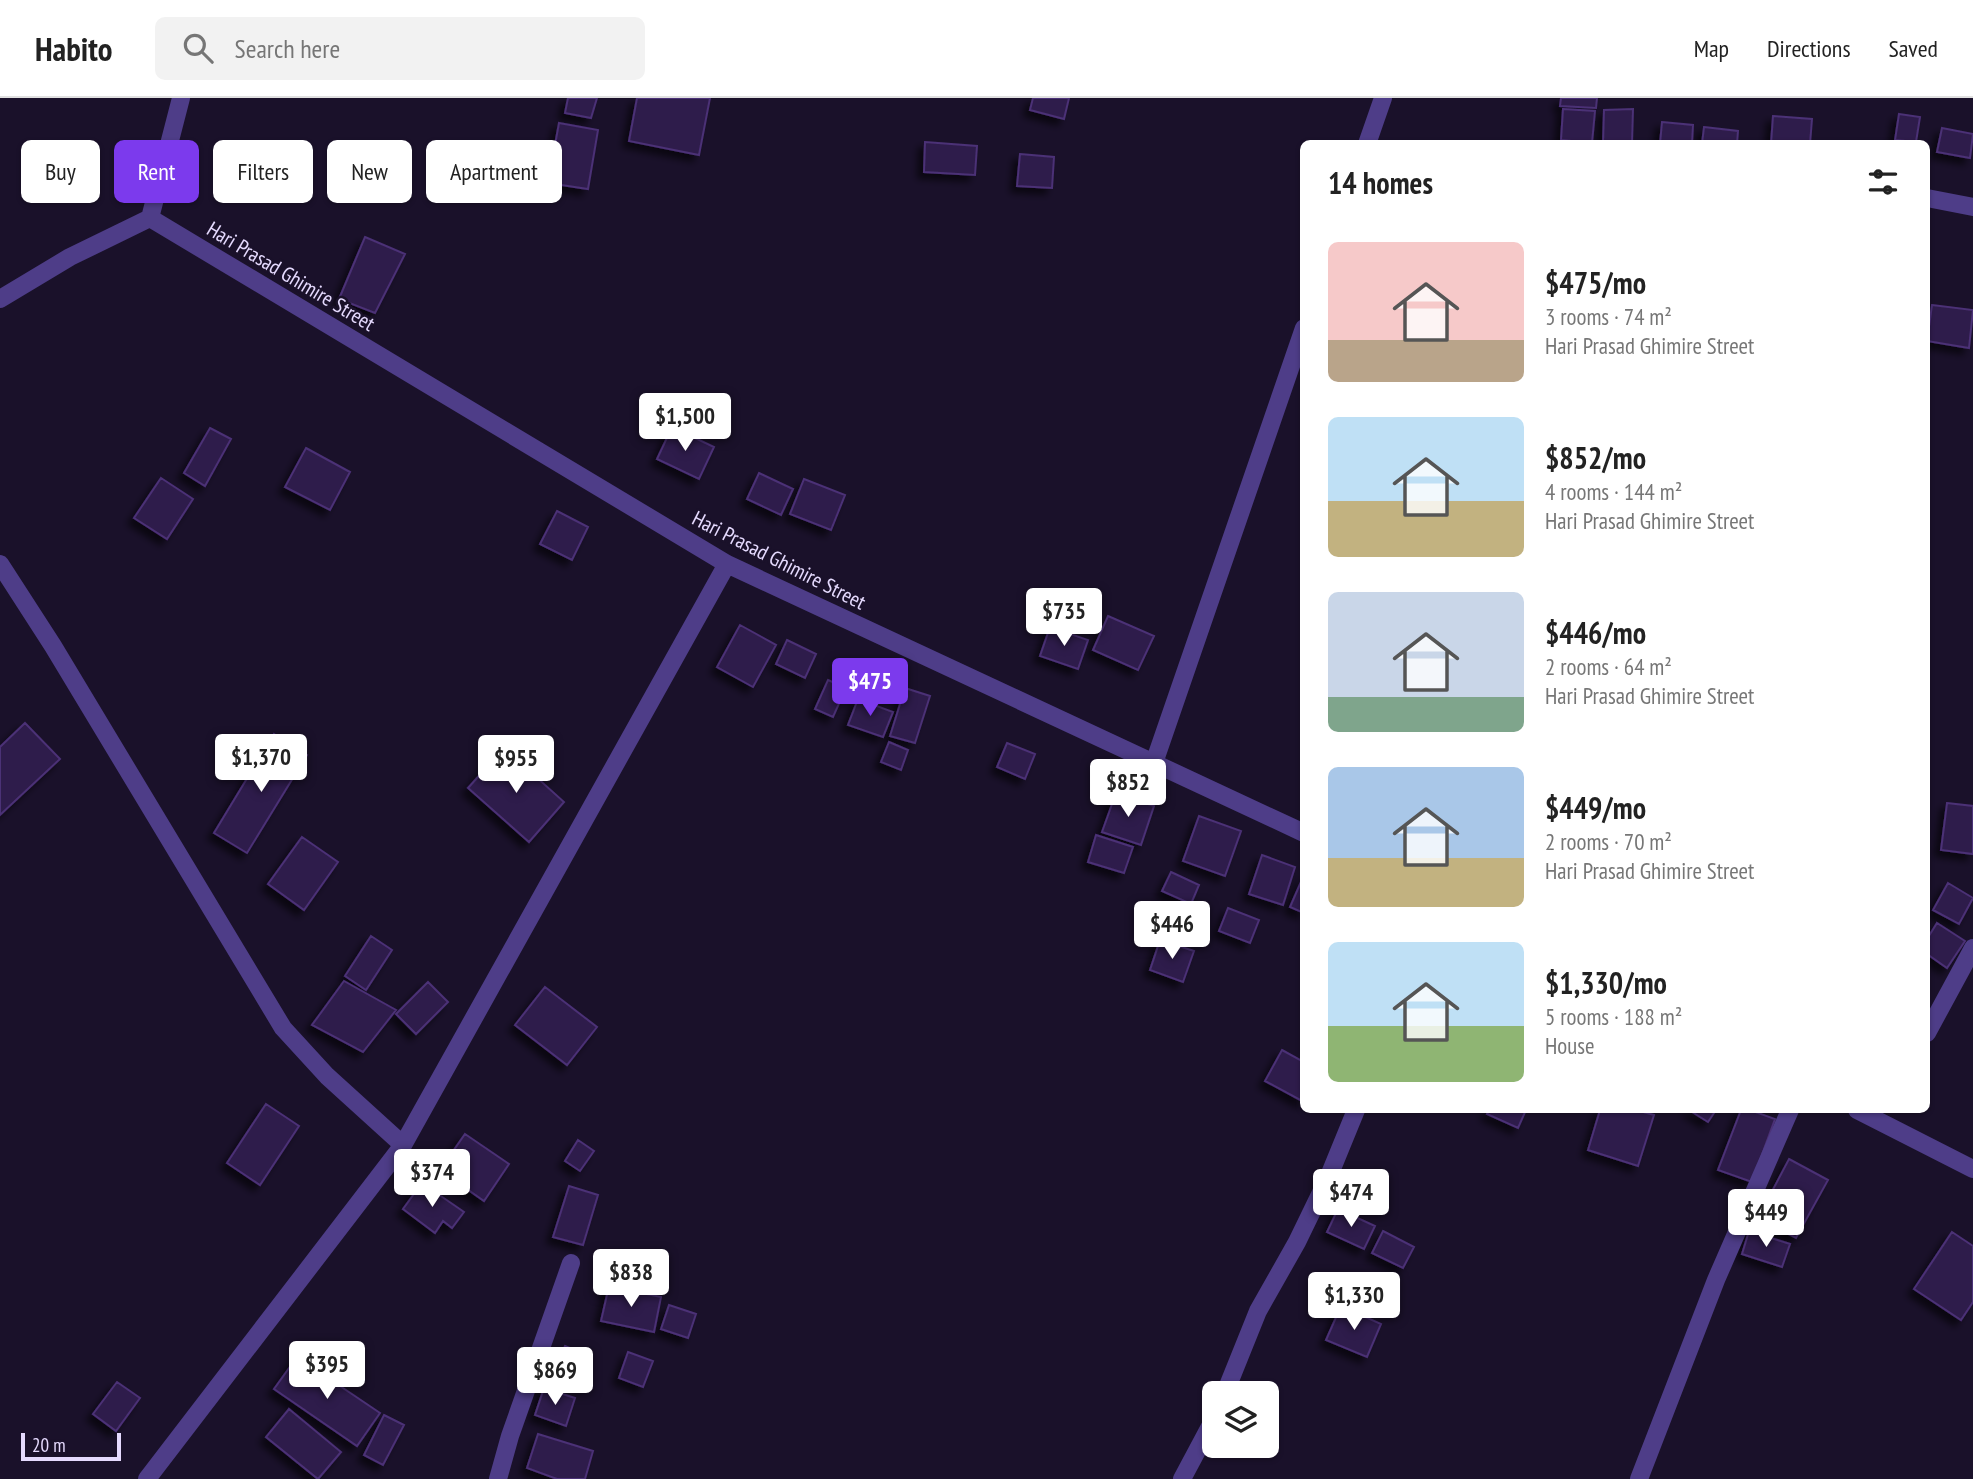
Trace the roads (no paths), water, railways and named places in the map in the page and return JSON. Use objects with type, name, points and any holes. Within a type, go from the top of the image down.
[{"type":"street","points":[[0,299],[70,257],[150,218],[181,98]]},
{"type":"street","points":[[1368,140],[1383,98]]},
{"type":"street","points":[[1930,199],[1973,207]]},
{"type":"street","name":"Hari Prasad Ghimire Street","points":[[150,218],[727,564],[1300,831]]},
{"type":"street","points":[[1154,763],[1300,340]]},
{"type":"street","points":[[0,564],[6,587],[53,646],[284,1028],[327,1076],[403,1145]]},
{"type":"street","points":[[147,1479],[403,1145],[727,564]]},
{"type":"street","points":[[1930,1027],[1973,948]]},
{"type":"street","points":[[1230,1381],[1258,1311],[1297,1242],[1329,1176],[1355,1113]]},
{"type":"street","points":[[1639,1479],[1716,1280],[1789,1113]]},
{"type":"street","points":[[1882,1115],[1973,1169]]},
{"type":"street","points":[[498,1479],[509,1436],[571,1263]]},
{"type":"street","points":[[1182,1479],[1202,1442]]}]
